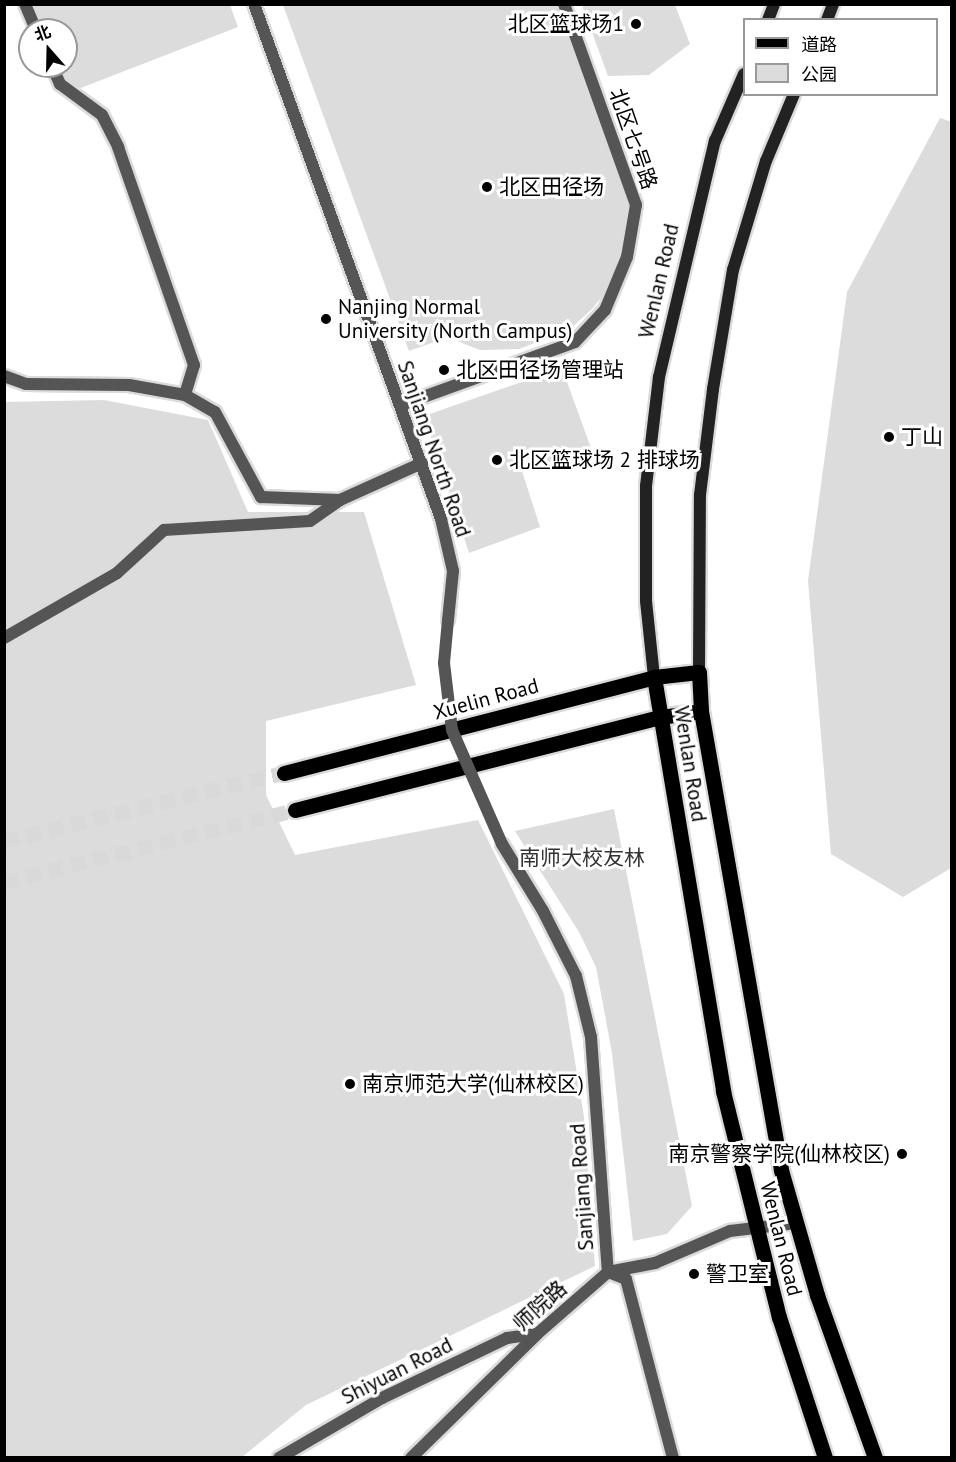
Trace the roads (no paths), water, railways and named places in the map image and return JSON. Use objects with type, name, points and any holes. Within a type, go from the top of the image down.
[{"type":"main road","name":"Wenlan Road","points":[[743,76],[715,141],[659,377],[646,486],[646,601],[654,676],[723,1091],[779,1317],[825,1458]]},
{"type":"main road","name":"Wenlan Road","points":[[793,96],[766,161],[733,270],[713,389],[700,495],[699,672],[701,711],[781,1170],[817,1295],[875,1458]]},
{"type":"main road","name":"Xuelin Road","points":[[285,773],[654,676],[699,672]]},
{"type":"main road","points":[[295,810],[661,717],[701,711]]},
{"type":"street","points":[[25,4],[31,18]]},
{"type":"street","name":"Sanjiang North Road","points":[[254,4],[441,519],[453,571],[444,663],[452,729],[465,767],[502,844]]},
{"type":"street","name":"北区七号路","points":[[401,405],[575,342],[605,310],[627,257],[636,205],[564,4]]},
{"type":"street","points":[[57,78],[60,84],[102,115],[118,147],[194,364],[185,395]]},
{"type":"street","points":[[4,376],[26,384],[129,385],[185,395],[215,412],[261,497],[340,500]]},
{"type":"street","points":[[4,638],[117,573],[164,530],[310,521],[340,500],[422,463]]},
{"type":"street","name":"Sanjiang Road","points":[[502,844],[543,911],[579,986],[591,1037],[608,1272],[626,1279],[673,1458]]},
{"type":"street","points":[[608,1272],[655,1263],[730,1232],[756,1231],[797,1223]]},
{"type":"street","name":"师院路","points":[[411,1458],[537,1334],[608,1272]]},
{"type":"street","name":"Shiyuan Road","points":[[279,1458],[402,1388],[507,1338],[537,1334]]},
{"type":"tunnel","points":[[4,841],[284,773]]},
{"type":"tunnel","points":[[4,882],[295,810]]},
{"type":"place","name":"北区篮球场1","points":[[636,24]]},
{"type":"place","name":"北区田径场","points":[[487,187]]},
{"type":"place","name":"Nanjing Normal University (North Campus)","points":[[326,319]]},
{"type":"place","name":"北区田径场管理站","points":[[444,370]]},
{"type":"place","name":"丁山","points":[[889,437]]},
{"type":"place","name":"北区篮球场 2 排球场","points":[[497,460]]},
{"type":"place","name":"南京师范大学(仙林校区)","points":[[350,1084]]},
{"type":"place","name":"南京警察学院(仙林校区)","points":[[902,1154]]},
{"type":"place","name":"警卫室","points":[[694,1274]]},
{"type":"park label","name":"南师大校友林","points":[[582,858]]}]
